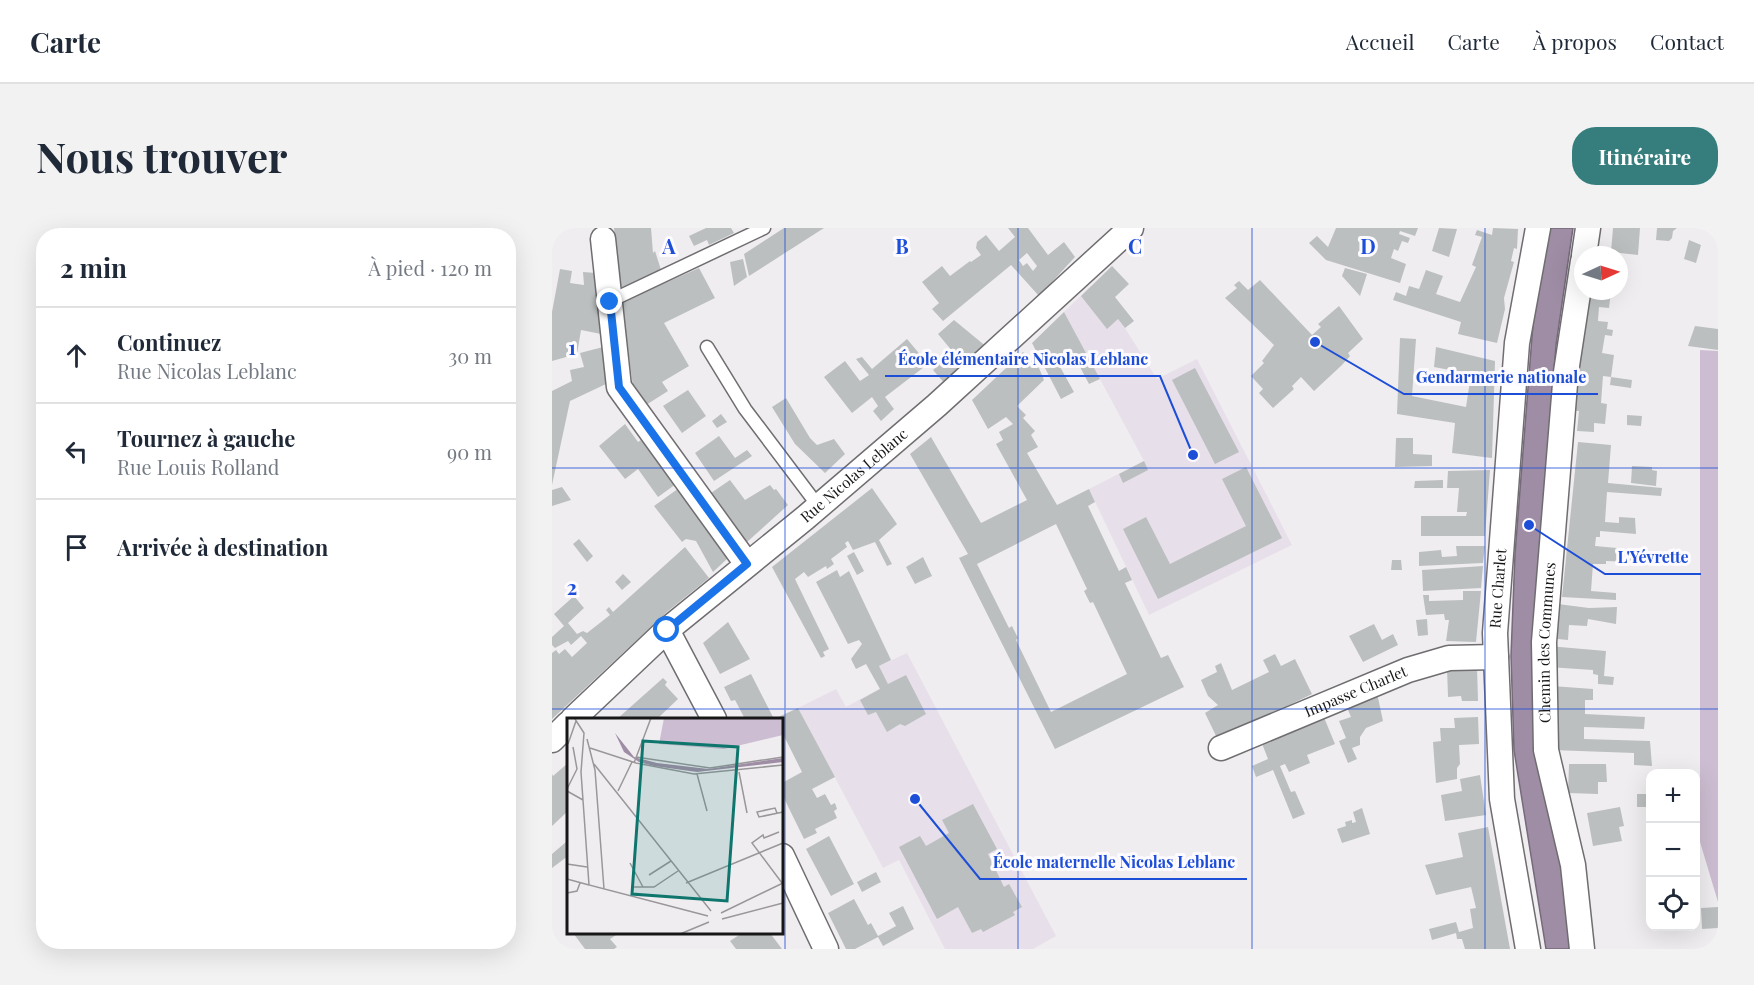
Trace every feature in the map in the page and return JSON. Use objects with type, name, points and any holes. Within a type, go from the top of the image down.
[{"type":"street","name":"Rue Nicolas Leblanc","points":[[575,718],[667,630],[819,507],[954,389],[1131,228]]},
{"type":"street","name":"Rue Charlet","points":[[1528,949],[1502,799],[1496,657],[1517,343],[1538,228]]},
{"type":"street","points":[[1585,246],[1588,228]]},
{"type":"street","points":[[603,239],[619,387],[747,564]]},
{"type":"street","name":"Chemin des Communes","points":[[1577,300],[1566,372],[1544,642],[1546,750],[1573,865],[1582,949]]},
{"type":"street","points":[[667,630],[713,718]]},
{"type":"street","name":"Impasse Charlet","points":[[1221,748],[1408,670],[1449,658],[1496,657]]},
{"type":"street","points":[[552,740],[567,725]]},
{"type":"street","points":[[783,858],[826,949]]},
{"type":"lane","points":[[610,302],[764,228]]},
{"type":"lane","points":[[707,347],[745,409],[819,507]]},
{"type":"shaded area","points":[[1550,228],[1573,228],[1556,345],[1533,642],[1575,949],[1546,949],[1514,750],[1511,656],[1515,554],[1533,324]]},
{"type":"shaded area","points":[[1091,286],[1125,328],[1157,379],[1197,359],[1292,545],[1149,615],[1089,489],[1144,461],[1064,312]]},
{"type":"shaded area","points":[[1700,350],[1718,351],[1718,902],[1700,842]]},
{"type":"shaded area","points":[[907,653],[1056,936],[1033,949],[945,949],[899,860],[883,868],[798,708],[836,689],[846,707],[888,684],[879,666]]},
{"type":"building","points":[[614,228],[651,228],[653,253],[655,251],[661,270],[620,288]]},
{"type":"building","points":[[706,228],[731,228],[734,233],[709,245],[707,240],[694,246],[689,236]]},
{"type":"building","points":[[784,228],[824,228],[749,276],[744,254]]},
{"type":"building","points":[[1008,228],[1028,228],[1048,255],[1064,242],[1075,257],[1039,296],[1011,265],[943,321],[932,309],[939,303],[922,282],[942,266],[950,276],[981,255],[976,248],[977,242],[986,235],[999,251],[1015,237]],"holes":[[[1027,253],[1037,266],[1033,271],[1027,263],[1023,266],[1019,260]]]},
{"type":"building","points":[[1336,228],[1418,228],[1415,236],[1400,231],[1399,234],[1410,238],[1408,243],[1402,241],[1398,251],[1394,249],[1391,258],[1406,264],[1400,283],[1326,260],[1309,243],[1317,236],[1328,247]]},
{"type":"building","points":[[1439,228],[1457,229],[1449,257],[1432,251]]},
{"type":"building","points":[[1493,228],[1518,229],[1517,249],[1514,248],[1511,261],[1514,262],[1504,298],[1505,309],[1497,343],[1458,334],[1461,322],[1393,300],[1396,292],[1406,296],[1409,286],[1419,289],[1426,270],[1443,276],[1436,294],[1460,302],[1476,267],[1472,265],[1482,237],[1475,235],[1477,230],[1492,235]]},
{"type":"building","points":[[1613,228],[1640,228],[1638,255],[1628,254],[1628,246],[1612,246]]},
{"type":"building","points":[[1657,228],[1677,228],[1673,231],[1669,241],[1656,240]]},
{"type":"building","points":[[1689,240],[1701,245],[1696,263],[1684,259]]},
{"type":"building","points":[[743,259],[747,277],[734,286],[730,262]]},
{"type":"building","points":[[1112,266],[1129,284],[1115,297],[1134,321],[1125,328],[1118,319],[1107,329],[1081,296]]},
{"type":"building","points":[[699,268],[715,298],[664,323],[689,366],[662,382],[668,391],[646,405],[633,387],[622,302]]},
{"type":"building","points":[[1345,268],[1367,274],[1360,296],[1342,276]]},
{"type":"building","points":[[560,269],[572,271],[570,283],[584,285],[583,272],[596,273],[601,334],[581,330],[577,354],[552,361],[552,312]]},
{"type":"building","points":[[1260,280],[1312,335],[1321,327],[1318,324],[1339,306],[1363,339],[1348,353],[1350,356],[1342,365],[1314,391],[1301,377],[1292,386],[1294,389],[1273,408],[1259,393],[1263,389],[1251,376],[1264,363],[1262,361],[1274,345],[1225,298],[1237,288],[1234,285],[1239,281],[1248,290]]},
{"type":"building","points":[[1584,300],[1610,300],[1609,308],[1599,307],[1598,321],[1608,322],[1607,329],[1613,330],[1612,336],[1605,335],[1602,353],[1614,355],[1611,377],[1603,376],[1601,403],[1607,404],[1605,424],[1594,423],[1594,432],[1577,431],[1579,411],[1566,410]]},
{"type":"building","points":[[1064,312],[1100,379],[1089,384],[1071,350],[1053,359],[1056,367],[1059,365],[1074,392],[1061,399],[1032,343]]},
{"type":"building","points":[[954,320],[988,348],[946,385],[933,370],[953,352],[938,334]]},
{"type":"building","points":[[1695,326],[1718,329],[1718,350],[1688,346]]},
{"type":"building","points":[[1400,338],[1416,339],[1412,396],[1466,407],[1471,374],[1434,367],[1436,347],[1495,361],[1492,458],[1452,453],[1455,423],[1397,414]]},
{"type":"building","points":[[907,339],[928,364],[885,397],[894,409],[881,421],[873,411],[878,406],[872,397],[852,413],[824,377],[845,361],[860,381],[869,375],[856,359],[862,357],[872,369]]},
{"type":"building","points":[[603,347],[606,384],[570,401],[552,485],[552,391],[572,381],[570,370],[584,367],[580,353]]},
{"type":"building","points":[[1023,352],[1039,368],[1044,380],[1017,406],[1026,415],[1023,418],[1035,431],[1031,435],[1038,447],[1027,453],[1057,505],[1089,489],[1095,502],[1088,506],[1119,571],[1126,567],[1132,580],[1125,583],[1161,658],[1168,655],[1184,687],[1055,749],[959,558],[968,554],[910,454],[931,437],[981,523],[1027,500],[996,444],[1003,440],[999,432],[1013,424],[1006,417],[988,429],[972,400]],"holes":[[[1056,524],[1087,589],[1084,591],[1090,603],[1093,602],[1127,674],[1051,712],[1016,640],[1018,638],[1012,626],[1009,628],[977,564]]]},
{"type":"building","points":[[1195,368],[1239,452],[1215,464],[1172,380]]},
{"type":"building","points":[[1611,377],[1632,380],[1631,388],[1610,385]]},
{"type":"building","points":[[688,390],[706,416],[682,433],[663,406]]},
{"type":"building","points":[[786,398],[810,438],[817,445],[834,439],[845,454],[825,473],[795,444],[772,407]]},
{"type":"building","points":[[721,414],[727,422],[717,428],[712,421]]},
{"type":"building","points":[[1627,415],[1642,416],[1641,426],[1627,425]]},
{"type":"building","points":[[625,424],[638,442],[644,438],[676,484],[658,497],[638,469],[625,479],[599,446]]},
{"type":"building","points":[[719,436],[735,458],[747,450],[752,456],[714,481],[695,453]]},
{"type":"building","points":[[1396,438],[1413,438],[1413,454],[1432,455],[1432,466],[1395,467]]},
{"type":"building","points":[[1578,442],[1611,445],[1608,483],[1662,488],[1661,496],[1607,492],[1605,522],[1619,523],[1619,517],[1635,518],[1636,534],[1600,531],[1600,537],[1596,537],[1595,546],[1639,550],[1639,560],[1606,561],[1606,564],[1593,564],[1591,591],[1616,593],[1616,600],[1562,597]]},
{"type":"building","points":[[1144,461],[1148,470],[1123,483],[1119,474]]},
{"type":"building","points":[[1632,466],[1652,467],[1652,470],[1657,471],[1656,486],[1631,483]]},
{"type":"building","points":[[1246,467],[1282,538],[1158,599],[1123,529],[1146,517],[1170,564],[1246,526],[1222,479]]},
{"type":"building","points":[[1490,470],[1485,536],[1421,536],[1421,516],[1466,516],[1467,512],[1457,512],[1459,488],[1447,488],[1448,471]]},
{"type":"building","points":[[730,480],[745,500],[770,485],[788,505],[747,542],[711,493]]},
{"type":"building","points":[[1443,480],[1443,488],[1414,488],[1415,481]]},
{"type":"building","points":[[562,487],[571,500],[552,506],[552,490]]},
{"type":"building","points":[[679,488],[728,558],[713,572],[696,541],[686,539],[682,542],[654,506]]},
{"type":"building","points":[[872,488],[897,524],[879,540],[892,564],[887,566],[875,542],[853,550],[848,541],[845,543],[847,547],[831,559],[834,564],[808,577],[804,572],[795,579],[829,649],[823,652],[825,656],[821,658],[772,567]]},
{"type":"building","points":[[579,539],[593,556],[587,562],[573,544]]},
{"type":"building","points":[[1456,546],[1485,546],[1483,563],[1419,566],[1419,552],[1441,550],[1442,557],[1457,556]]},
{"type":"building","points":[[685,547],[709,578],[668,611],[552,719],[552,653],[556,650],[559,654],[565,649],[572,657],[587,643],[581,636],[571,645],[568,641],[555,648],[552,645],[552,637],[564,626],[554,614],[574,596],[584,608],[568,623],[577,634],[583,631],[587,633],[610,615],[606,610],[609,607],[613,612]]},
{"type":"building","points":[[854,552],[864,571],[857,575],[847,556]]},
{"type":"building","points":[[923,557],[932,576],[915,584],[906,567]]},
{"type":"building","points":[[1392,560],[1401,560],[1402,570],[1391,570]]},
{"type":"building","points":[[1483,566],[1481,588],[1423,591],[1422,570]]},
{"type":"building","points":[[837,570],[840,577],[849,571],[891,660],[879,666],[888,684],[906,675],[926,714],[905,726],[900,724],[887,732],[876,712],[868,715],[860,700],[880,689],[866,664],[856,669],[851,659],[862,644],[859,640],[848,644],[816,582]]},
{"type":"building","points":[[623,574],[631,582],[622,590],[615,582]]},
{"type":"building","points":[[1463,591],[1481,591],[1476,642],[1446,641],[1449,620],[1445,620],[1444,614],[1426,615],[1423,595],[1429,595],[1429,601],[1463,600]]},
{"type":"building","points":[[1550,603],[1589,608],[1617,607],[1616,624],[1588,619],[1587,626],[1569,625],[1568,640],[1548,638]]},
{"type":"building","points":[[1427,619],[1428,635],[1418,636],[1416,620]]},
{"type":"building","points":[[728,622],[750,659],[720,674],[703,643]]},
{"type":"building","points":[[1374,624],[1382,640],[1393,634],[1398,645],[1363,662],[1349,636]]},
{"type":"building","points":[[1548,646],[1606,651],[1604,676],[1614,677],[1613,685],[1598,684],[1598,675],[1593,674],[1593,670],[1548,667]]},
{"type":"building","points":[[1275,654],[1281,666],[1295,659],[1312,694],[1218,740],[1205,713],[1218,705],[1208,696],[1201,680],[1217,672],[1215,666],[1221,663],[1232,690],[1269,672],[1263,660]]},
{"type":"building","points":[[1477,666],[1478,701],[1462,701],[1461,696],[1448,697],[1447,668]]},
{"type":"building","points":[[751,674],[773,718],[744,718],[735,700],[731,701],[724,687]]},
{"type":"building","points":[[663,678],[667,682],[665,685],[678,699],[658,718],[618,718]]},
{"type":"building","points":[[1552,686],[1593,689],[1593,700],[1585,700],[1585,714],[1645,717],[1644,729],[1584,727],[1584,739],[1650,741],[1652,766],[1634,765],[1634,753],[1552,750]]},
{"type":"building","points":[[1377,693],[1383,721],[1366,728],[1360,737],[1360,745],[1352,748],[1357,759],[1348,763],[1339,741],[1346,738],[1339,721],[1351,717],[1348,710],[1350,703]]},
{"type":"building","points":[[798,708],[835,777],[812,789],[817,798],[825,794],[831,805],[835,803],[837,809],[834,811],[837,818],[815,829],[817,833],[804,839],[783,796],[783,782],[802,772],[783,736],[783,718],[776,718]]},
{"type":"building","points":[[1323,715],[1335,744],[1307,755],[1310,763],[1289,772],[1285,764],[1280,766],[1291,792],[1295,791],[1305,814],[1293,819],[1273,770],[1256,777],[1252,766],[1268,759],[1261,741]]},
{"type":"building","points":[[1478,717],[1479,744],[1459,745],[1460,764],[1457,768],[1457,779],[1436,783],[1433,742],[1441,741],[1440,728],[1455,728],[1454,718]]},
{"type":"building","points":[[567,764],[567,812],[552,826],[552,774],[553,776]]},
{"type":"building","points":[[1569,764],[1606,764],[1607,782],[1598,782],[1598,794],[1568,793]]},
{"type":"building","points":[[1480,775],[1486,815],[1445,821],[1441,795],[1462,791],[1460,779]]},
{"type":"building","points":[[1637,794],[1646,794],[1646,807],[1637,807]]},
{"type":"building","points":[[973,804],[997,849],[988,854],[1004,887],[1009,884],[1022,907],[1013,912],[1015,915],[983,932],[981,929],[972,933],[958,907],[937,919],[899,847],[920,836],[926,846],[949,833],[942,820]]},
{"type":"building","points":[[1620,807],[1624,826],[1619,827],[1622,841],[1593,846],[1587,813]]},
{"type":"building","points":[[1362,808],[1370,834],[1342,843],[1337,829],[1346,826],[1345,822],[1352,820],[1352,823],[1356,822],[1353,812]]},
{"type":"building","points":[[1488,827],[1510,949],[1465,949],[1462,939],[1457,939],[1456,933],[1432,940],[1429,929],[1456,922],[1459,932],[1473,928],[1470,909],[1476,908],[1471,887],[1436,895],[1425,865],[1463,857],[1458,833]]},
{"type":"building","points":[[829,836],[854,884],[831,896],[806,849]]},
{"type":"building","points":[[566,842],[567,857],[552,868],[552,854]]},
{"type":"building","points":[[876,872],[881,882],[862,892],[857,882]]},
{"type":"building","points":[[854,899],[868,925],[871,923],[878,936],[896,926],[889,913],[903,906],[914,929],[883,946],[878,937],[855,949],[846,949],[828,913]]},
{"type":"building","points":[[1718,907],[1718,928],[1702,929],[1701,908]]},
{"type":"building","points":[[574,934],[618,934],[610,939],[617,947],[614,949],[585,949]]},
{"type":"building","points":[[740,934],[771,934],[782,949],[736,949],[730,941]]},
{"type":"place","name":"Gendarmerie nationale","points":[[1315,342]]},
{"type":"place","name":"École élémentaire Nicolas Leblanc","points":[[1193,455]]},
{"type":"place","name":"L'Yévrette","points":[[1529,525]]},
{"type":"place","name":"École maternelle Nicolas Leblanc","points":[[915,799]]},
{"type":"route","points":[[610,302],[619,387],[747,564],[667,630]]}]
